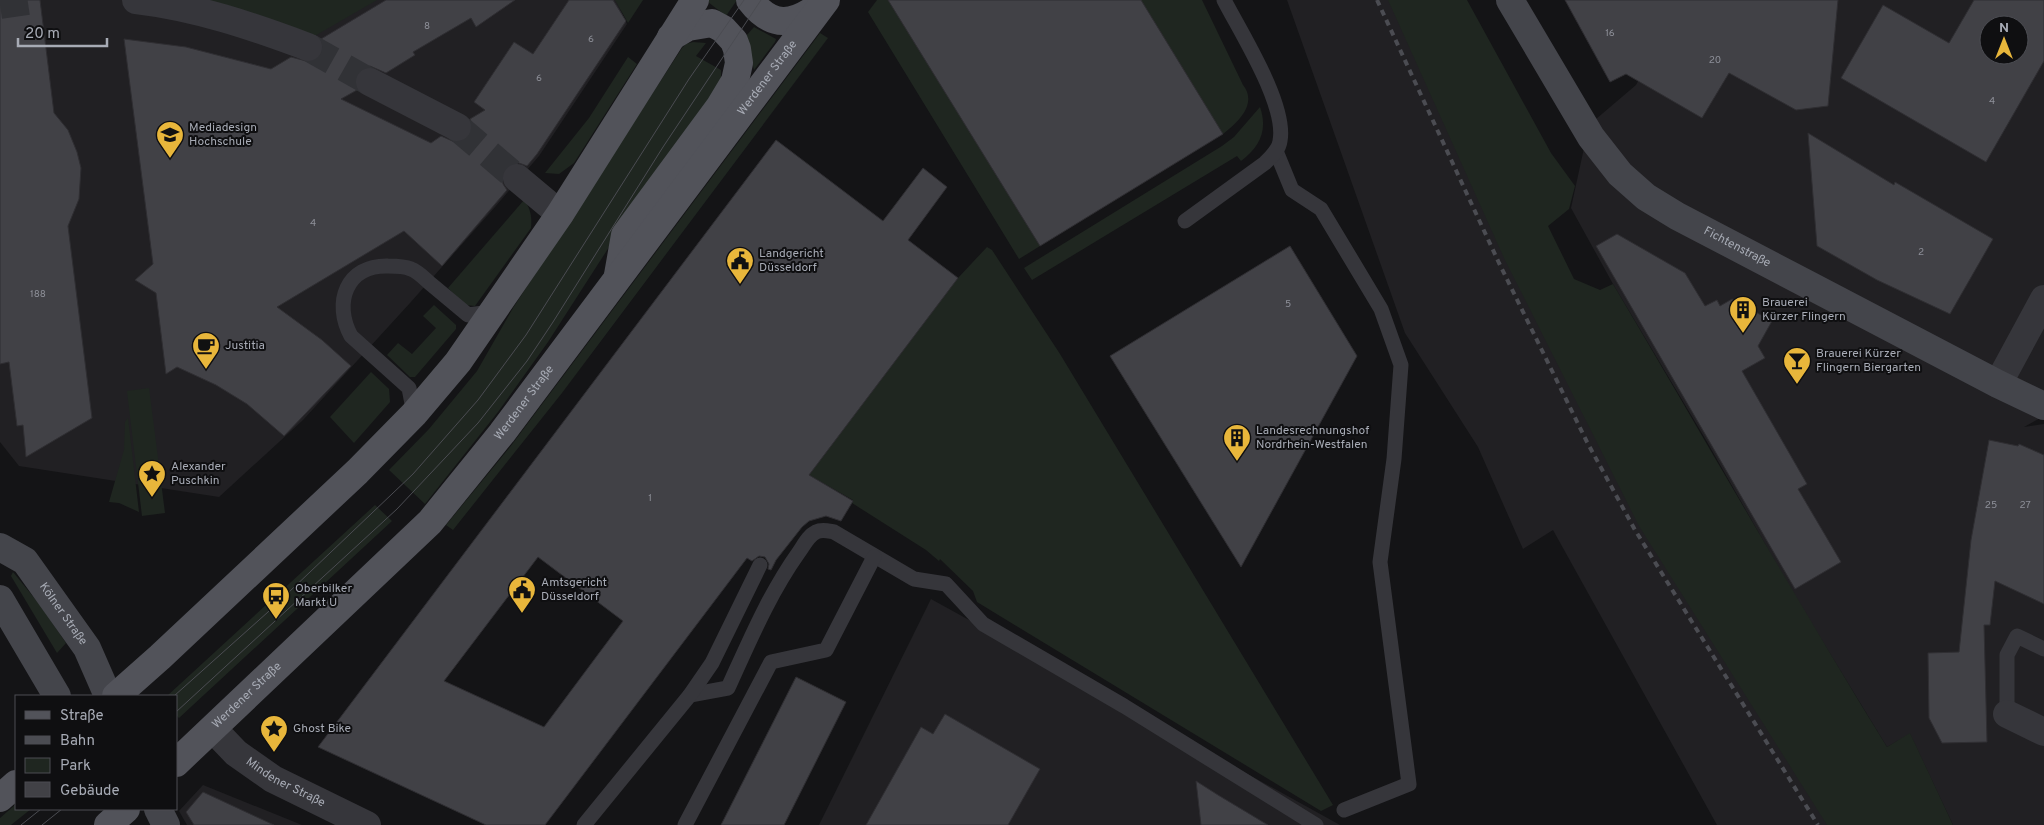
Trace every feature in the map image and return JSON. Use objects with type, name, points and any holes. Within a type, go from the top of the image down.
[{"type":"main road","points":[[117,695],[357,472],[414,414],[458,362],[560,214],[695,0]]},
{"type":"main road","points":[[750,0],[756,8],[782,22],[795,21],[804,17],[826,1]]},
{"type":"main road","name":"Werdener Straße","points":[[178,761],[419,534],[502,433],[826,1]]},
{"type":"main road","points":[[618,279],[625,235],[720,106],[735,81],[740,63],[734,41],[723,29],[712,23],[688,27],[671,37]]},
{"type":"main road","points":[[0,798],[15,785]]},
{"type":"street","points":[[136,0],[201,11],[250,25],[308,47]]},
{"type":"street","name":"Fichtenstraße","points":[[1510,0],[1591,137],[1620,174],[1646,197],[1677,216],[1998,384],[2044,406]]},
{"type":"street","points":[[370,82],[457,127]]},
{"type":"street","points":[[517,178],[560,214]]},
{"type":"street","points":[[1998,384],[2044,298]]},
{"type":"street","name":"Kölner Straße","points":[[0,547],[25,561],[31,569],[87,648],[108,695]]},
{"type":"street","points":[[0,599],[57,695]]},
{"type":"street","points":[[2007,714],[2044,732]]},
{"type":"street","name":"Mindener Straße","points":[[213,729],[236,753],[274,780],[367,825]]},
{"type":"street","points":[[158,810],[166,825]]},
{"type":"lane","points":[[1185,221],[1265,163],[1276,151],[1280,142],[1280,118],[1274,97],[1224,0]]},
{"type":"lane","points":[[1276,151],[1292,190],[1321,209],[1381,308],[1401,365],[1394,459],[1380,562],[1409,784],[1344,810]]},
{"type":"lane","points":[[414,414],[410,388],[350,336],[345,326],[342,302],[351,280],[361,271],[370,268],[384,266],[412,269],[468,315],[491,312]]},
{"type":"lane","points":[[690,695],[728,688],[767,604],[787,568],[810,536],[822,530],[834,532],[914,579],[946,584],[983,624],[1124,706],[1316,825]]},
{"type":"lane","points":[[685,825],[771,662],[826,650],[874,556]]},
{"type":"lane","points":[[584,825],[690,695],[712,663],[760,565]]},
{"type":"lane","points":[[2007,714],[2007,655],[2017,636],[2044,649]]},
{"type":"shaded area","points":[[0,0],[616,0],[627,24],[539,156],[410,303],[303,420],[219,497],[19,466],[0,442]]},
{"type":"shaded area","points":[[1287,0],[1405,0],[1838,825],[1717,825],[1553,530],[1523,549],[1478,447],[1405,333]]},
{"type":"shaded area","points":[[1681,0],[2044,0],[2044,416],[2024,427],[2044,424],[2044,825],[1953,825],[1910,734],[1887,747],[1793,593],[1706,440],[1613,284],[1571,208],[1589,125],[1636,85]]},
{"type":"shaded area","points":[[931,599],[1340,825],[819,825]]},
{"type":"shaded area","points":[[203,785],[302,825],[187,825],[179,811]]},
{"type":"green space","points":[[177,0],[377,0],[306,41]]},
{"type":"green space","points":[[615,0],[643,0],[628,23]]},
{"type":"green space","points":[[709,0],[737,0],[726,16],[708,2]]},
{"type":"green space","points":[[877,0],[888,0],[1040,246],[1019,259],[868,12]]},
{"type":"green space","points":[[1141,0],[1202,0],[1247,92],[1247,106],[1244,112],[1235,124],[1223,134]]},
{"type":"green space","points":[[1388,0],[1467,0],[1551,153],[1575,186],[1569,209],[1548,226],[1574,279],[1600,290],[1613,284],[1887,747],[1910,733],[1953,825],[1827,825],[1639,526],[1504,258]]},
{"type":"green space","points":[[754,27],[776,39],[754,70],[746,36]]},
{"type":"green space","points":[[820,33],[828,38],[562,393],[453,530],[446,525],[510,447]]},
{"type":"green space","points":[[693,42],[706,43],[696,56],[721,70],[721,86],[620,230],[548,342],[498,412],[425,504],[389,470],[429,429],[477,371],[513,308],[682,48],[686,44]]},
{"type":"green space","points":[[628,57],[637,64],[574,163],[559,174],[545,173],[589,118]]},
{"type":"green space","points":[[1260,107],[1263,131],[1257,144],[1248,156],[1241,161],[1237,156],[1032,280],[1024,268],[1222,146],[1234,137]]},
{"type":"green space","points":[[524,200],[531,214],[531,228],[475,306],[465,305],[448,288]]},
{"type":"green space","points":[[987,247],[992,250],[1060,354],[1333,805],[1321,811],[977,602],[973,591],[940,559],[939,561],[926,550],[852,503],[853,500],[809,475],[958,278]]},
{"type":"green space","points":[[434,305],[456,325],[456,329],[415,377],[410,377],[387,355],[398,343],[412,354],[436,328],[423,316]]},
{"type":"green space","points":[[371,372],[389,389],[390,402],[354,443],[330,417]]},
{"type":"green space","points":[[149,388],[165,513],[142,516],[127,391]]},
{"type":"green space","points":[[128,418],[139,512],[119,503],[109,502],[124,450],[125,422]]},
{"type":"green space","points":[[375,505],[392,521],[179,718],[178,695],[168,695]]},
{"type":"green space","points":[[13,572],[40,605],[66,643],[57,653],[11,576]]},
{"type":"green space","points":[[15,805],[15,810],[30,810],[11,825],[0,825],[0,818]]},
{"type":"building","points":[[0,0],[40,0],[54,113],[68,130],[81,168],[79,199],[68,226],[92,418],[26,457],[23,425],[17,426],[9,362],[0,364]]},
{"type":"building","points":[[386,0],[515,0],[476,27],[471,18],[413,52],[415,55],[386,73],[370,66],[362,69],[356,75],[354,83],[357,90],[341,99],[431,143],[441,136],[457,143],[466,140],[471,134],[473,127],[470,119],[485,110],[474,102],[514,42],[533,54],[569,0],[613,0],[626,21],[537,154],[527,166],[512,163],[505,168],[502,176],[503,184],[507,190],[442,266],[404,231],[277,307],[322,340],[351,366],[284,436],[247,404],[216,385],[177,367],[166,374],[156,293],[135,280],[153,264],[124,39],[186,47],[271,69],[291,57],[310,62],[318,59],[323,52],[321,39]]},
{"type":"building","points":[[888,0],[1141,0],[1223,134],[1040,246]]},
{"type":"building","points":[[1565,0],[1838,0],[1828,106],[1796,110],[1729,73],[1702,118],[1626,74],[1610,82]]},
{"type":"building","points":[[1974,0],[2044,0],[2044,61],[1986,162],[1841,78],[1883,5],[1949,43]]},
{"type":"building","points":[[1808,133],[1894,185],[1895,182],[1993,239],[1950,314],[1877,280],[1817,246]]},
{"type":"building","points":[[776,140],[883,221],[923,168],[947,187],[908,240],[958,278],[809,475],[853,501],[841,521],[826,516],[809,521],[776,560],[771,570],[768,569],[769,564],[765,557],[759,556],[752,561],[747,558],[545,825],[486,825],[318,747]],"holes":[[[538,557],[623,621],[544,727],[444,681]]]},
{"type":"building","points":[[1617,234],[1685,273],[1705,306],[1717,300],[1720,306],[1732,299],[1772,321],[1758,346],[1765,358],[1742,371],[1807,484],[1798,489],[1841,562],[1795,589],[1596,246]]},
{"type":"building","name":"Landesrechnungshof Nordrhein-Westfalen","points":[[1290,246],[1357,356],[1241,567],[1110,356]]},
{"type":"building","points":[[1989,440],[2018,446],[2019,444],[2044,455],[2044,604],[1995,581],[1990,625],[1984,625],[1987,742],[1942,743],[1929,718],[1928,653],[1959,652],[1971,540]]},
{"type":"building","points":[[796,677],[846,702],[784,825],[721,825]]},
{"type":"building","points":[[945,714],[1040,769],[1008,825],[866,825],[921,727],[933,734]]},
{"type":"building","points":[[1196,781],[1218,795],[1268,825],[1201,825]]},
{"type":"building","points":[[203,792],[274,825],[194,825],[186,812]]},
{"type":"tunnel","points":[[0,5],[34,0]]},
{"type":"tunnel","points":[[308,47],[370,82]]},
{"type":"tunnel","points":[[457,127],[517,178]]},
{"type":"tram line","points":[[175,695],[268,612],[413,474],[478,400],[526,335],[689,79],[744,0]]},
{"type":"tram line","points":[[178,710],[397,509],[478,423],[527,361],[663,147],[761,0]]},
{"type":"tram line","points":[[21,825],[40,810]]},
{"type":"tram line","points":[[42,825],[61,810]]},
{"type":"railway","points":[[1377,0],[1499,263],[1587,442],[1635,530],[1818,825]]},
{"type":"place","name":"Mediadesign Hochschule","points":[[170,159]]},
{"type":"place","name":"Landgericht Düsseldorf","points":[[740,285]]},
{"type":"place","name":"Brauerei Kürzer Flingern","points":[[1743,334]]},
{"type":"place","name":"Justitia","points":[[206,370]]},
{"type":"place","name":"Brauerei Kürzer Flingern Biergarten","points":[[1797,385]]},
{"type":"place","name":"Landesrechnungshof Nordrhein-Westfalen","points":[[1237,462]]},
{"type":"place","name":"Alexander Puschkin","points":[[152,498]]},
{"type":"place","name":"Amtsgericht Düsseldorf","points":[[522,614]]},
{"type":"place","name":"Oberbilker Markt U","points":[[276,620]]},
{"type":"place","name":"Ghost Bike","points":[[274,753]]}]
